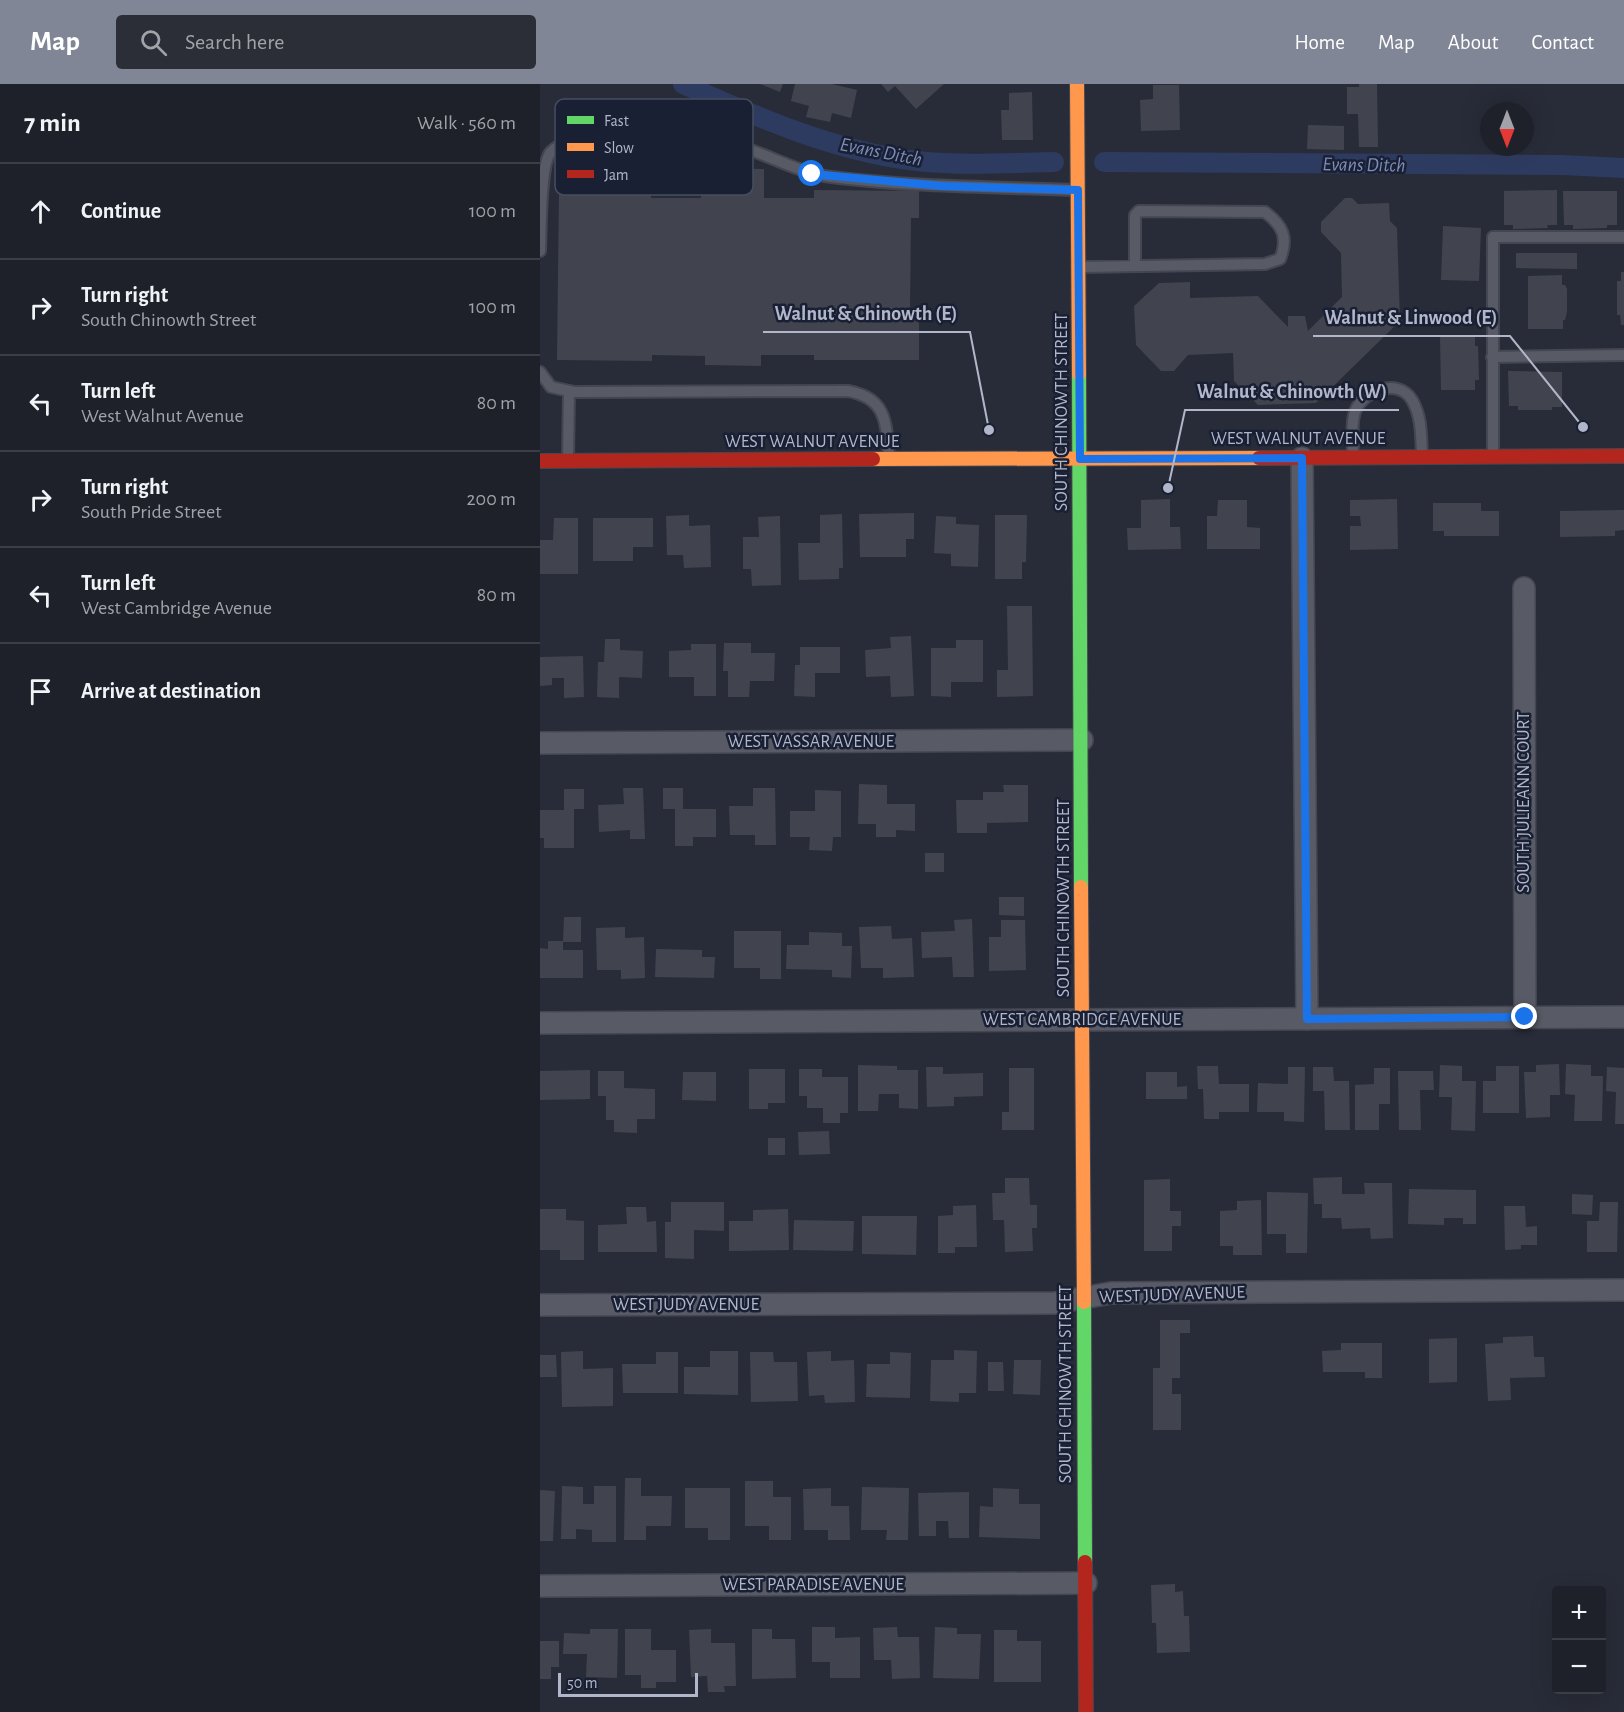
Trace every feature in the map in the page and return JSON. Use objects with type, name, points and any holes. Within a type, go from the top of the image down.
[{"type":"street","name":"SOUTH CHINOWTH STREET","points":[[1077,84],[1080,267],[1086,1712]]},
{"type":"street","name":"WEST WALNUT AVENUE","points":[[540,461],[1624,456]]},
{"type":"street","points":[[1302,458],[1307,1019]]},
{"type":"street","name":"SOUTH JULIEANN COURT","points":[[1524,588],[1525,1017]]},
{"type":"street","name":"WEST VASSAR AVENUE","points":[[540,743],[1082,740]]},
{"type":"street","name":"WEST CAMBRIDGE AVENUE","points":[[540,1023],[1624,1017]]},
{"type":"street","name":"WEST JUDY AVENUE","points":[[540,1305],[1055,1303],[1111,1293],[1624,1290]]},
{"type":"street","name":"WEST PARADISE AVENUE","points":[[540,1586],[1086,1583]]},
{"type":"lane","points":[[540,251],[542,175],[546,158],[555,150]]},
{"type":"lane","points":[[753,152],[793,169],[832,177],[942,186],[1078,190]]},
{"type":"lane","points":[[1080,267],[1265,264],[1280,259],[1284,233],[1279,222],[1265,212],[1139,211],[1134,215],[1135,266]]},
{"type":"lane","points":[[1493,457],[1493,237],[1624,237]]},
{"type":"lane","points":[[1492,357],[1624,355]]},
{"type":"lane","points":[[540,372],[551,387],[569,391],[848,391],[863,394],[873,399],[882,412],[887,432],[889,460]]},
{"type":"lane","points":[[1353,457],[1354,414],[1363,396],[1381,389],[1400,391],[1411,397],[1421,423],[1422,456]]},
{"type":"lane","points":[[568,461],[569,391]]},
{"type":"building","points":[[760,84],[783,84],[780,92]]},
{"type":"building","points":[[795,84],[832,84],[857,90],[851,118],[832,113],[830,122],[806,117],[809,106],[791,101]]},
{"type":"building","points":[[881,84],[944,84],[916,109],[895,86],[888,92]]},
{"type":"building","points":[[1359,84],[1377,84],[1378,147],[1359,147],[1358,114],[1347,114],[1347,87],[1359,87]]},
{"type":"building","points":[[1153,85],[1179,85],[1180,130],[1141,131],[1140,100],[1153,99]]},
{"type":"building","points":[[1032,92],[1033,140],[1002,140],[1001,110],[1009,110],[1009,93]]},
{"type":"building","points":[[1308,125],[1344,126],[1344,150],[1307,149]]},
{"type":"building","points":[[753,169],[764,169],[764,198],[814,198],[814,190],[919,191],[919,218],[911,218],[910,313],[919,313],[919,360],[814,360],[814,355],[761,355],[761,366],[705,365],[705,356],[652,355],[652,361],[557,360],[559,195],[651,195],[651,198],[701,198],[701,195],[753,195]]},
{"type":"building","points":[[1557,190],[1557,225],[1547,225],[1548,228],[1513,229],[1513,225],[1504,225],[1504,191]]},
{"type":"building","points":[[1563,191],[1617,191],[1617,225],[1607,225],[1607,228],[1573,229],[1573,225],[1564,225]]},
{"type":"building","points":[[1345,198],[1352,198],[1358,204],[1389,203],[1390,221],[1397,228],[1400,321],[1316,403],[1258,405],[1234,381],[1233,353],[1188,355],[1174,371],[1161,371],[1136,345],[1134,306],[1159,283],[1190,282],[1190,298],[1258,296],[1288,327],[1288,316],[1305,316],[1308,331],[1342,297],[1341,253],[1321,232],[1321,222]]},
{"type":"building","points":[[1443,226],[1481,228],[1479,281],[1441,280]]},
{"type":"building","points":[[1516,253],[1577,253],[1577,269],[1516,268]]},
{"type":"building","points":[[1621,272],[1624,272],[1624,325],[1621,325],[1620,315],[1617,315],[1617,281],[1621,281]]},
{"type":"building","points":[[1562,275],[1562,285],[1565,285],[1567,289],[1567,312],[1563,320],[1563,329],[1528,329],[1528,276]]},
{"type":"building","points":[[1440,336],[1475,336],[1475,346],[1478,346],[1479,380],[1475,380],[1475,390],[1441,390]]},
{"type":"building","points":[[1508,371],[1562,372],[1562,407],[1552,407],[1552,410],[1518,410],[1518,406],[1509,406]]},
{"type":"building","points":[[1170,499],[1170,527],[1180,527],[1181,549],[1128,550],[1127,528],[1141,528],[1141,500]]},
{"type":"building","points":[[1397,499],[1398,549],[1350,550],[1350,526],[1361,526],[1360,516],[1350,516],[1350,500]]},
{"type":"building","points":[[1218,500],[1247,500],[1247,527],[1260,528],[1260,549],[1207,549],[1207,516],[1217,516]]},
{"type":"building","points":[[1433,503],[1481,503],[1481,511],[1499,511],[1499,536],[1444,536],[1444,531],[1433,531]]},
{"type":"building","points":[[1624,510],[1624,530],[1615,531],[1615,536],[1560,537],[1560,511]]},
{"type":"building","points":[[914,513],[914,539],[906,539],[906,557],[860,557],[859,514]]},
{"type":"building","points":[[842,514],[843,568],[839,568],[839,579],[799,580],[798,543],[820,543],[820,515]]},
{"type":"building","points":[[689,515],[689,526],[710,525],[711,567],[684,568],[683,555],[667,555],[666,516]]},
{"type":"building","points":[[995,515],[1027,515],[1026,562],[1022,562],[1022,579],[995,579]]},
{"type":"building","points":[[780,516],[781,585],[752,586],[751,569],[743,569],[743,537],[759,537],[758,517]]},
{"type":"building","points":[[936,516],[956,517],[956,524],[979,525],[978,567],[951,566],[951,554],[934,553]]},
{"type":"building","points":[[554,518],[578,518],[578,574],[540,574],[540,540],[553,540]]},
{"type":"building","points":[[593,518],[653,518],[653,547],[633,547],[633,561],[593,561]]},
{"type":"building","points":[[1007,606],[1032,606],[1033,696],[997,697],[997,670],[1008,670]]},
{"type":"building","points":[[911,636],[914,696],[891,697],[890,676],[866,677],[865,650],[891,648],[890,637]]},
{"type":"building","points":[[605,639],[620,639],[620,650],[643,651],[642,678],[619,677],[619,698],[597,697],[598,662],[604,662]]},
{"type":"building","points":[[956,640],[983,640],[983,682],[951,682],[951,697],[931,696],[931,648],[956,648]]},
{"type":"building","points":[[724,643],[751,643],[751,653],[775,653],[774,681],[750,681],[749,697],[728,697],[728,671],[723,671]]},
{"type":"building","points":[[691,644],[716,644],[716,696],[694,696],[694,677],[669,677],[669,651],[691,650]]},
{"type":"building","points":[[800,647],[840,647],[840,673],[815,673],[815,697],[794,696],[795,665],[800,665]]},
{"type":"building","points":[[583,656],[584,697],[564,698],[564,678],[552,678],[552,685],[540,686],[540,657]]},
{"type":"building","points":[[859,784],[887,785],[887,804],[915,804],[915,831],[896,830],[896,837],[876,837],[876,824],[858,824]]},
{"type":"building","points":[[1003,785],[1028,785],[1028,822],[987,823],[987,833],[957,833],[956,800],[983,800],[983,792],[1004,792]]},
{"type":"building","points":[[623,788],[643,788],[645,839],[630,839],[630,830],[599,832],[598,805],[624,804]]},
{"type":"building","points":[[663,788],[683,788],[683,809],[716,809],[716,837],[693,837],[693,846],[675,846],[675,809],[663,809]]},
{"type":"building","points":[[753,788],[775,788],[776,845],[755,845],[755,835],[730,835],[729,806],[753,806]]},
{"type":"building","points":[[564,789],[584,789],[584,809],[574,809],[574,848],[544,848],[544,838],[540,838],[540,810],[564,810]]},
{"type":"building","points":[[815,790],[841,791],[841,837],[833,837],[832,851],[809,850],[810,837],[790,837],[790,811],[815,811]]},
{"type":"building","points":[[925,853],[944,853],[944,872],[925,872]]},
{"type":"building","points":[[999,897],[1024,897],[1024,916],[999,915]]},
{"type":"building","points":[[564,917],[581,917],[581,942],[563,942]]},
{"type":"building","points":[[972,919],[974,977],[953,977],[952,957],[922,958],[921,932],[955,931],[954,920]]},
{"type":"building","points":[[1001,920],[1025,920],[1026,970],[989,971],[989,937],[1001,937]]},
{"type":"building","points":[[891,926],[892,939],[912,938],[914,977],[883,978],[883,968],[861,968],[859,927]]},
{"type":"building","points":[[625,927],[625,938],[644,937],[645,978],[621,979],[621,970],[597,970],[596,928]]},
{"type":"building","points":[[734,931],[781,931],[781,979],[760,979],[760,968],[734,968]]},
{"type":"building","points":[[809,932],[842,933],[842,946],[852,946],[851,978],[832,977],[832,970],[786,969],[787,945],[809,945]]},
{"type":"building","points":[[548,941],[563,941],[563,950],[583,950],[583,978],[540,978],[540,948],[548,949]]},
{"type":"building","points":[[656,949],[702,950],[702,957],[715,957],[714,978],[655,977]]},
{"type":"building","points":[[1559,1064],[1560,1095],[1550,1095],[1550,1117],[1526,1118],[1524,1072],[1536,1072],[1536,1065]]},
{"type":"building","points":[[1566,1064],[1591,1065],[1591,1076],[1603,1076],[1602,1121],[1574,1121],[1575,1095],[1565,1094]]},
{"type":"building","points":[[858,1065],[897,1066],[897,1070],[918,1070],[918,1109],[899,1108],[899,1094],[879,1094],[878,1111],[858,1111]]},
{"type":"building","points":[[1440,1065],[1462,1066],[1462,1081],[1476,1081],[1475,1131],[1451,1130],[1452,1097],[1439,1097]]},
{"type":"building","points":[[1197,1066],[1218,1066],[1219,1084],[1249,1084],[1249,1112],[1219,1112],[1219,1119],[1204,1119],[1203,1089],[1198,1089]]},
{"type":"building","points":[[1496,1066],[1519,1066],[1519,1113],[1483,1113],[1483,1081],[1496,1081]]},
{"type":"building","points":[[926,1067],[943,1067],[943,1074],[983,1073],[983,1096],[954,1097],[954,1106],[927,1107]]},
{"type":"building","points":[[1288,1067],[1305,1067],[1304,1122],[1284,1121],[1284,1112],[1257,1112],[1258,1083],[1288,1084]]},
{"type":"building","points":[[1313,1067],[1333,1067],[1334,1081],[1349,1081],[1350,1130],[1325,1130],[1324,1091],[1313,1091]]},
{"type":"building","points":[[1607,1067],[1624,1068],[1624,1124],[1615,1124],[1616,1092],[1606,1091]]},
{"type":"building","points":[[1009,1068],[1034,1068],[1034,1130],[1002,1130],[1002,1112],[1009,1112]]},
{"type":"building","points":[[1374,1068],[1390,1068],[1390,1104],[1379,1104],[1379,1130],[1355,1130],[1355,1085],[1374,1084]]},
{"type":"building","points":[[749,1069],[785,1069],[785,1103],[768,1103],[768,1109],[749,1109]]},
{"type":"building","points":[[799,1069],[822,1069],[822,1077],[848,1077],[848,1113],[840,1113],[840,1123],[823,1123],[823,1108],[807,1108],[807,1096],[799,1096]]},
{"type":"building","points":[[590,1070],[590,1099],[540,1100],[540,1071]]},
{"type":"building","points":[[598,1071],[624,1071],[624,1088],[655,1089],[655,1119],[637,1119],[637,1133],[614,1132],[614,1120],[606,1120],[606,1096],[598,1096]]},
{"type":"building","points":[[1398,1071],[1433,1071],[1434,1090],[1420,1090],[1421,1130],[1399,1130]]},
{"type":"building","points":[[683,1072],[716,1072],[716,1101],[682,1100]]},
{"type":"building","points":[[1146,1072],[1177,1072],[1177,1087],[1187,1086],[1187,1099],[1146,1099]]},
{"type":"building","points":[[829,1131],[830,1154],[799,1155],[798,1132]]},
{"type":"building","points":[[768,1138],[785,1138],[785,1155],[768,1155]]},
{"type":"building","points":[[1342,1177],[1342,1194],[1365,1194],[1364,1183],[1392,1183],[1393,1238],[1371,1239],[1370,1228],[1342,1229],[1341,1218],[1322,1218],[1322,1204],[1314,1204],[1313,1178]]},
{"type":"building","points":[[1005,1178],[1029,1178],[1030,1205],[1037,1205],[1037,1228],[1032,1228],[1033,1251],[1005,1252],[1004,1220],[993,1220],[992,1193],[1005,1193]]},
{"type":"building","points":[[1170,1179],[1170,1211],[1181,1211],[1181,1226],[1172,1226],[1172,1251],[1144,1251],[1144,1180]]},
{"type":"building","points":[[1409,1189],[1476,1190],[1476,1224],[1463,1224],[1463,1218],[1444,1218],[1444,1225],[1408,1224]]},
{"type":"building","points":[[1267,1192],[1308,1193],[1307,1253],[1286,1253],[1286,1234],[1267,1234]]},
{"type":"building","points":[[1572,1194],[1593,1195],[1592,1215],[1572,1214]]},
{"type":"building","points":[[1261,1200],[1262,1255],[1233,1255],[1233,1246],[1220,1246],[1220,1211],[1237,1210],[1237,1201]]},
{"type":"building","points":[[671,1202],[724,1202],[724,1231],[694,1230],[694,1259],[665,1258],[665,1222],[671,1222]]},
{"type":"building","points":[[1600,1202],[1618,1202],[1617,1252],[1587,1252],[1587,1221],[1599,1221]]},
{"type":"building","points":[[976,1205],[977,1247],[955,1247],[955,1253],[938,1253],[938,1216],[953,1215],[953,1206]]},
{"type":"building","points":[[1504,1206],[1525,1206],[1526,1227],[1537,1226],[1537,1245],[1521,1245],[1521,1249],[1505,1250]]},
{"type":"building","points":[[626,1207],[646,1207],[647,1222],[656,1221],[657,1252],[598,1252],[598,1225],[627,1224]]},
{"type":"building","points":[[540,1209],[566,1209],[566,1220],[584,1221],[584,1260],[560,1260],[560,1250],[540,1250]]},
{"type":"building","points":[[788,1209],[789,1250],[729,1251],[729,1221],[753,1221],[753,1210]]},
{"type":"building","points":[[862,1216],[917,1216],[916,1255],[862,1254]]},
{"type":"building","points":[[794,1220],[854,1221],[853,1251],[793,1250]]},
{"type":"building","points":[[1160,1320],[1190,1320],[1190,1333],[1180,1333],[1180,1378],[1172,1378],[1172,1394],[1181,1394],[1181,1430],[1153,1430],[1153,1368],[1160,1368]]},
{"type":"building","points":[[1533,1336],[1534,1357],[1544,1357],[1545,1377],[1510,1378],[1511,1400],[1488,1401],[1485,1344],[1503,1343],[1503,1337]]},
{"type":"building","points":[[1457,1338],[1457,1382],[1429,1383],[1429,1339]]},
{"type":"building","points":[[1341,1343],[1382,1343],[1382,1378],[1365,1378],[1365,1372],[1323,1372],[1322,1351],[1341,1350]]},
{"type":"building","points":[[954,1350],[977,1351],[976,1393],[959,1393],[959,1402],[930,1401],[931,1360],[954,1360]]},
{"type":"building","points":[[583,1351],[583,1369],[613,1368],[613,1406],[562,1407],[561,1352]]},
{"type":"building","points":[[710,1351],[738,1351],[738,1395],[684,1394],[684,1367],[710,1367]]},
{"type":"building","points":[[831,1351],[831,1361],[854,1360],[855,1402],[825,1403],[824,1395],[809,1396],[807,1352]]},
{"type":"building","points":[[656,1352],[678,1352],[678,1393],[623,1393],[622,1364],[656,1364]]},
{"type":"building","points":[[750,1352],[773,1352],[774,1362],[797,1362],[798,1401],[751,1402]]},
{"type":"building","points":[[890,1352],[911,1353],[910,1398],[866,1397],[867,1364],[890,1364]]},
{"type":"building","points":[[540,1355],[556,1355],[557,1377],[540,1377]]},
{"type":"building","points":[[1014,1360],[1041,1360],[1040,1395],[1013,1394]]},
{"type":"building","points":[[988,1362],[1003,1362],[1004,1391],[988,1391]]},
{"type":"building","points":[[625,1478],[641,1478],[641,1496],[672,1496],[671,1526],[646,1526],[646,1540],[624,1540]]},
{"type":"building","points":[[745,1481],[773,1481],[773,1497],[791,1497],[791,1540],[769,1540],[769,1526],[745,1526]]},
{"type":"building","points":[[562,1486],[583,1487],[583,1504],[594,1504],[594,1486],[616,1486],[616,1542],[592,1542],[592,1530],[576,1529],[576,1539],[561,1539]]},
{"type":"building","points":[[862,1487],[909,1488],[908,1540],[886,1540],[887,1530],[861,1530]]},
{"type":"building","points":[[685,1488],[730,1488],[730,1540],[708,1540],[708,1528],[685,1528]]},
{"type":"building","points":[[831,1488],[831,1506],[849,1506],[850,1540],[828,1540],[828,1530],[804,1530],[803,1489]]},
{"type":"building","points":[[993,1488],[1019,1489],[1019,1504],[1040,1504],[1040,1539],[979,1537],[980,1506],[993,1507]]},
{"type":"building","points":[[540,1490],[555,1491],[553,1541],[540,1541]]},
{"type":"building","points":[[969,1492],[969,1538],[949,1538],[948,1521],[936,1521],[936,1536],[919,1536],[918,1493]]},
{"type":"building","points":[[1175,1584],[1175,1592],[1183,1591],[1184,1616],[1189,1616],[1190,1652],[1157,1653],[1156,1623],[1152,1623],[1151,1585]]},
{"type":"building","points":[[812,1627],[835,1627],[835,1638],[860,1637],[860,1678],[830,1678],[830,1662],[812,1662]]},
{"type":"building","points":[[897,1627],[898,1637],[919,1637],[920,1678],[892,1679],[891,1660],[874,1660],[873,1628]]},
{"type":"building","points":[[935,1627],[957,1628],[957,1634],[981,1634],[979,1679],[933,1678]]},
{"type":"building","points":[[590,1629],[618,1629],[617,1678],[586,1677],[587,1654],[563,1654],[564,1633],[590,1634]]},
{"type":"building","points":[[625,1629],[651,1629],[651,1650],[676,1650],[676,1682],[656,1682],[656,1688],[641,1688],[641,1675],[625,1675]]},
{"type":"building","points":[[711,1629],[711,1643],[735,1643],[736,1686],[724,1686],[725,1692],[708,1692],[707,1676],[691,1677],[689,1630]]},
{"type":"building","points":[[752,1629],[772,1629],[772,1639],[795,1639],[796,1678],[752,1679]]},
{"type":"building","points":[[994,1630],[1017,1630],[1017,1641],[1041,1641],[1041,1682],[994,1682]]},
{"type":"building","points":[[540,1641],[559,1641],[559,1667],[551,1667],[551,1679],[540,1679]]},
{"type":"waterway","name":"Evans Ditch","points":[[683,84],[717,99]]},
{"type":"waterway","name":"Evans Ditch","points":[[753,114],[797,132],[857,150],[917,161],[986,164],[1054,162]]},
{"type":"waterway","name":"Evans Ditch","points":[[1104,162],[1562,165],[1624,168]]},
{"type":"traffic: fast","points":[[1079,374],[1081,887]]},
{"type":"traffic: fast","points":[[1084,1302],[1085,1562]]},
{"type":"traffic: slow","points":[[1077,84],[1079,374]]},
{"type":"traffic: slow","points":[[873,459],[1259,458]]},
{"type":"traffic: slow","points":[[1081,887],[1084,1302]]},
{"type":"traffic: jam","points":[[1259,458],[1624,456]]},
{"type":"traffic: jam","points":[[540,461],[873,459]]},
{"type":"traffic: jam","points":[[1085,1562],[1086,1712]]},
{"type":"place","name":"Walnut & Linwood (E)","points":[[1583,427]]},
{"type":"place","name":"Walnut & Chinowth (E)","points":[[989,430]]},
{"type":"place","name":"Walnut & Chinowth (W)","points":[[1168,488]]},
{"type":"route","points":[[812,174],[942,186],[1078,190],[1080,459],[1302,458],[1307,1019],[1525,1017]]}]
